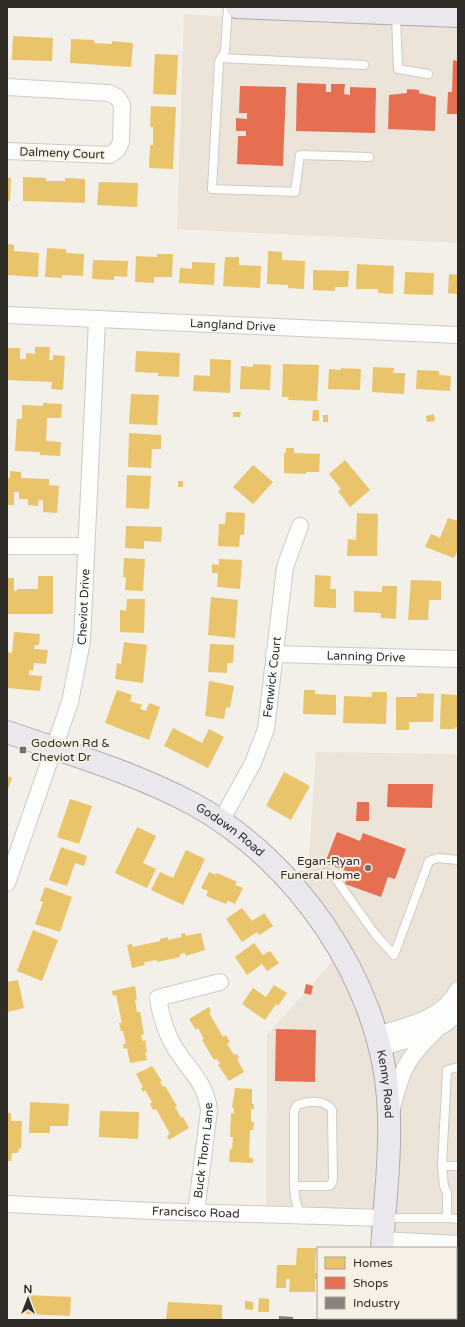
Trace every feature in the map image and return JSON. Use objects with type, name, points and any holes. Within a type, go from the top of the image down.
[{"type":"main road","points":[[237,7],[458,16]]},
{"type":"main road","name":"Godown Road","points":[[7,732],[166,790],[221,821],[251,844],[285,876],[307,902],[344,959],[362,996],[378,1041]]},
{"type":"main road","name":"Kenny Road","points":[[378,1041],[388,1097],[389,1131],[382,1244]]},
{"type":"street","name":"Dalmeny Court","points":[[7,87],[109,93],[117,97],[122,104],[121,142],[118,150],[110,155],[7,151]]},
{"type":"street","name":"Langland Drive","points":[[7,315],[458,335]]},
{"type":"street","name":"Cheviot Drive","points":[[7,883],[55,749],[70,702],[82,640],[98,320]]},
{"type":"street","name":"Fenwick Court","points":[[221,821],[253,763],[266,729],[285,567],[300,526]]},
{"type":"street","points":[[7,546],[86,546]]},
{"type":"street","name":"Lanning Drive","points":[[274,654],[458,659]]},
{"type":"street","name":"Buck Thorn Lane","points":[[196,1212],[209,1111],[208,1100],[205,1091],[194,1073],[171,1040],[160,1011],[158,998],[220,982]]},
{"type":"street","name":"Kenny Road","points":[[378,1041],[435,1015],[445,1007],[458,990]]},
{"type":"street","name":"Kenny Road","points":[[389,1131],[396,1094],[405,1065],[417,1049],[435,1031],[449,1022],[458,1012]]},
{"type":"street","name":"Kenny Road","points":[[378,1041],[435,1031]]},
{"type":"street","name":"Francisco Road","points":[[7,1204],[384,1218]]},
{"type":"street","points":[[382,1244],[458,1244]]},
{"type":"lane","points":[[228,7],[225,51],[219,62],[212,189],[295,192],[300,155],[369,157]]},
{"type":"lane","points":[[396,14],[398,69],[428,74]]},
{"type":"lane","points":[[221,58],[364,65]]},
{"type":"lane","points":[[285,876],[310,876],[327,873],[333,875],[375,934],[394,955],[429,861],[438,858],[458,860]]},
{"type":"lane","points":[[447,1218],[447,1193],[444,1186],[442,1166],[447,1070],[458,1067]]},
{"type":"lane","points":[[294,1186],[331,1185],[332,1110],[328,1105],[321,1103],[304,1103],[297,1105],[294,1111],[294,1186],[300,1216]]},
{"type":"lane","points":[[442,1166],[458,1166]]},
{"type":"lane","points":[[384,1218],[458,1219]]},
{"type":"shaded area","points":[[333,7],[458,7],[458,243],[177,229],[184,14],[332,24]]},
{"type":"shaded area","points":[[316,752],[458,754],[458,1320],[376,1320],[457,1319],[457,1247],[379,1247],[380,1221],[266,1214],[267,1035],[340,953],[306,902]]},
{"type":"building: Homes","points":[[13,36],[53,38],[52,61],[12,60]]},
{"type":"building: Homes","points":[[71,39],[94,40],[94,43],[112,44],[112,41],[133,43],[131,67],[70,63]]},
{"type":"building: Homes","points":[[155,54],[178,55],[176,95],[153,94]]},
{"type":"building: Homes","points":[[151,106],[176,107],[173,169],[149,168],[150,145],[153,145],[153,127],[150,127]]},
{"type":"building: Homes","points":[[23,177],[46,178],[46,181],[65,181],[65,178],[85,179],[85,203],[23,201]]},
{"type":"building: Homes","points":[[7,178],[11,178],[10,201],[7,201]]},
{"type":"building: Homes","points":[[99,182],[138,183],[137,207],[97,205]]},
{"type":"building: Homes","points":[[7,244],[14,245],[14,251],[39,253],[38,277],[7,275]]},
{"type":"building: Homes","points":[[47,248],[66,249],[66,253],[84,254],[83,276],[62,275],[62,278],[45,277]]},
{"type":"building: Homes","points":[[268,251],[282,252],[282,260],[305,261],[304,289],[288,288],[288,285],[267,284]]},
{"type":"building: Homes","points":[[157,254],[173,254],[172,277],[154,277],[154,283],[135,282],[136,256],[157,257]]},
{"type":"building: Homes","points":[[225,257],[239,257],[239,265],[261,266],[260,288],[223,286]]},
{"type":"building: Homes","points":[[93,260],[128,261],[127,277],[114,276],[114,280],[92,279]]},
{"type":"building: Homes","points":[[192,262],[215,263],[214,285],[179,283],[180,268],[192,269]]},
{"type":"building: Homes","points":[[357,264],[394,266],[393,294],[378,293],[378,289],[356,289]]},
{"type":"building: Homes","points":[[313,270],[349,271],[348,287],[335,287],[335,291],[313,290]]},
{"type":"building: Homes","points":[[405,272],[434,273],[433,295],[404,294]]},
{"type":"building: Homes","points":[[449,274],[458,275],[458,294],[448,293]]},
{"type":"building: Homes","points":[[35,347],[50,347],[49,360],[53,360],[53,355],[65,356],[63,390],[51,389],[52,382],[7,380],[7,348],[20,348],[20,359],[26,359],[26,353],[35,354]]},
{"type":"building: Homes","points":[[136,351],[180,353],[179,377],[158,376],[158,373],[135,372]]},
{"type":"building: Homes","points":[[210,359],[231,360],[230,393],[193,391],[194,375],[210,376]]},
{"type":"building: Homes","points":[[253,364],[271,365],[270,390],[240,389],[241,366],[253,367]]},
{"type":"building: Homes","points":[[283,364],[319,365],[317,401],[288,400],[289,397],[282,397]]},
{"type":"building: Homes","points":[[373,367],[394,368],[393,373],[405,373],[404,394],[372,392]]},
{"type":"building: Homes","points":[[341,368],[361,369],[360,390],[328,389],[329,369],[341,370]]},
{"type":"building: Homes","points":[[417,370],[439,371],[439,375],[451,376],[450,391],[416,389]]},
{"type":"building: Homes","points":[[131,394],[159,395],[157,425],[129,424]]},
{"type":"building: Homes","points":[[43,403],[62,404],[61,418],[47,418],[46,441],[61,442],[60,456],[40,455],[40,452],[15,451],[17,419],[22,419],[22,405],[43,406]]},
{"type":"building: Homes","points":[[313,410],[319,410],[319,421],[312,421]]},
{"type":"building: Homes","points":[[233,412],[241,412],[240,417],[233,417]]},
{"type":"building: Homes","points":[[434,414],[435,421],[427,422],[426,416]]},
{"type":"building: Homes","points":[[323,415],[328,415],[328,422],[323,422]]},
{"type":"building: Homes","points":[[129,433],[161,435],[161,449],[152,449],[151,468],[128,467]]},
{"type":"building: Homes","points":[[286,448],[294,448],[294,453],[320,454],[319,472],[306,472],[306,474],[284,473],[284,453],[286,453]]},
{"type":"building: Homes","points":[[345,460],[370,490],[350,507],[338,491],[341,489],[329,474]]},
{"type":"building: Homes","points":[[253,465],[273,482],[253,504],[233,487]]},
{"type":"building: Homes","points":[[10,471],[21,472],[21,478],[49,479],[49,485],[59,486],[57,513],[43,512],[43,500],[39,500],[38,506],[28,505],[28,499],[19,499],[19,492],[14,492],[14,505],[7,505],[7,478],[10,478]]},
{"type":"building: Homes","points":[[127,475],[151,476],[149,509],[126,508]]},
{"type":"building: Homes","points":[[178,481],[183,481],[183,487],[178,487]]},
{"type":"building: Homes","points":[[226,512],[245,513],[244,535],[240,535],[239,547],[218,546],[219,524],[225,524]]},
{"type":"building: Homes","points":[[357,513],[378,514],[377,556],[347,556],[348,539],[356,540]]},
{"type":"building: Homes","points":[[448,518],[458,521],[458,549],[454,558],[425,547],[431,534],[440,538]]},
{"type":"building: Homes","points":[[126,526],[162,527],[161,542],[144,541],[144,549],[125,548]]},
{"type":"building: Homes","points":[[124,558],[145,559],[143,591],[125,590],[126,577],[123,577]]},
{"type":"building: Homes","points":[[219,559],[242,560],[240,589],[217,587],[218,573],[212,573],[212,564],[219,565]]},
{"type":"building: Homes","points":[[315,575],[331,576],[330,589],[336,589],[336,608],[314,607]]},
{"type":"building: Homes","points":[[38,576],[53,576],[53,614],[7,614],[7,578],[14,578],[14,591],[17,591],[17,589],[38,589]]},
{"type":"building: Homes","points":[[411,580],[441,581],[441,600],[429,600],[428,620],[408,620]]},
{"type":"building: Homes","points":[[382,586],[397,586],[396,619],[381,618],[381,613],[354,612],[354,591],[382,592]]},
{"type":"building: Homes","points":[[211,597],[238,600],[235,638],[208,635]]},
{"type":"building: Homes","points":[[127,599],[145,599],[144,633],[120,632],[120,610],[126,611]]},
{"type":"building: Homes","points":[[14,632],[40,634],[39,645],[35,645],[34,649],[48,650],[46,664],[34,663],[33,671],[29,670],[29,675],[42,676],[40,691],[7,688],[7,652],[12,653]]},
{"type":"building: Homes","points":[[124,642],[147,645],[143,683],[115,679],[117,663],[121,664]]},
{"type":"building: Homes","points":[[210,644],[234,645],[233,663],[227,663],[227,673],[208,672]]},
{"type":"building: Homes","points":[[209,681],[234,686],[230,708],[226,707],[224,719],[205,716]]},
{"type":"building: Homes","points":[[117,690],[132,695],[130,701],[142,705],[140,709],[146,711],[149,703],[160,707],[149,740],[105,723]]},
{"type":"building: Homes","points":[[304,690],[315,690],[315,694],[336,695],[336,715],[303,714]]},
{"type":"building: Homes","points":[[372,692],[387,692],[386,724],[343,723],[344,696],[372,697]]},
{"type":"building: Homes","points":[[417,693],[434,694],[433,722],[409,722],[409,730],[396,730],[396,697],[417,697]]},
{"type":"building: Homes","points":[[441,694],[458,696],[458,727],[455,727],[455,729],[440,729]]},
{"type":"building: Homes","points":[[173,728],[202,743],[209,729],[224,737],[208,768],[164,746]]},
{"type":"building: Homes","points":[[284,772],[310,786],[291,820],[266,806]]},
{"type":"building: Homes","points":[[7,776],[12,778],[7,792]]},
{"type":"building: Homes","points":[[70,799],[92,806],[79,844],[57,837]]},
{"type":"building: Homes","points":[[137,827],[156,836],[143,863],[156,869],[147,888],[115,873]]},
{"type":"building: Homes","points":[[61,847],[87,856],[84,866],[75,863],[67,886],[49,880]]},
{"type":"building: Homes","points":[[186,850],[205,859],[183,905],[151,890],[160,872],[173,878]]},
{"type":"building: Homes","points":[[209,872],[216,875],[217,873],[237,882],[235,885],[243,888],[235,904],[228,901],[226,904],[206,896],[208,891],[201,888]]},
{"type":"building: Homes","points":[[45,887],[72,897],[60,932],[35,924],[43,902],[40,901]]},
{"type":"building: Homes","points":[[242,908],[252,921],[264,913],[273,926],[259,935],[257,932],[242,942],[226,919]]},
{"type":"building: Homes","points":[[33,930],[58,940],[42,981],[17,971]]},
{"type":"building: Homes","points":[[185,933],[186,936],[201,933],[205,950],[186,956],[185,953],[180,954],[180,957],[157,962],[157,960],[144,962],[145,965],[132,968],[127,945],[132,944],[133,947],[160,941],[160,939],[168,937],[168,940],[182,937],[181,934]]},
{"type":"building: Homes","points":[[254,943],[263,955],[270,951],[279,963],[267,971],[262,964],[247,975],[235,957]]},
{"type":"building: Homes","points":[[18,980],[24,1008],[8,1012],[7,982]]},
{"type":"building: Homes","points":[[274,985],[287,993],[278,1006],[276,1004],[265,1020],[242,1004],[253,988],[266,997]]},
{"type":"building: Homes","points":[[135,986],[137,999],[135,1000],[137,1012],[140,1012],[144,1034],[141,1035],[143,1041],[145,1040],[147,1052],[145,1053],[147,1060],[130,1063],[127,1048],[124,1049],[123,1044],[126,1044],[123,1031],[121,1031],[119,1023],[122,1023],[116,995],[113,996],[112,991]]},
{"type":"building: Homes","points":[[209,1007],[211,1011],[209,1013],[223,1037],[226,1035],[230,1042],[227,1044],[234,1055],[237,1054],[239,1058],[237,1059],[244,1072],[229,1081],[218,1065],[220,1064],[217,1059],[214,1060],[202,1040],[204,1039],[198,1028],[196,1030],[189,1019]]},
{"type":"building: Homes","points":[[152,1066],[162,1081],[160,1082],[163,1087],[165,1086],[177,1106],[175,1107],[181,1118],[183,1117],[189,1128],[169,1140],[167,1136],[170,1134],[156,1109],[153,1110],[150,1104],[152,1102],[145,1090],[143,1092],[141,1088],[143,1087],[136,1074]]},
{"type":"building: Homes","points":[[235,1088],[252,1089],[252,1104],[254,1104],[254,1109],[251,1109],[251,1122],[254,1122],[253,1130],[250,1130],[249,1158],[253,1158],[253,1163],[229,1162],[233,1137],[230,1137],[231,1113],[234,1114],[234,1108],[232,1108]]},
{"type":"building: Homes","points":[[30,1102],[69,1104],[68,1126],[50,1126],[50,1133],[29,1133]]},
{"type":"building: Homes","points":[[100,1111],[139,1112],[138,1139],[99,1137]]},
{"type":"building: Homes","points":[[7,1113],[11,1113],[11,1121],[22,1121],[21,1149],[19,1148],[18,1153],[12,1153],[11,1161],[7,1161]]},
{"type":"building: Homes","points":[[297,1248],[316,1248],[315,1273],[317,1273],[317,1279],[315,1279],[315,1292],[289,1292],[290,1279],[286,1279],[286,1288],[276,1288],[277,1265],[296,1265]]},
{"type":"building: Homes","points":[[27,1295],[71,1297],[70,1316],[26,1314]]},
{"type":"building: Homes","points":[[259,1298],[269,1299],[269,1312],[258,1312]]},
{"type":"building: Homes","points":[[245,1301],[253,1302],[253,1310],[245,1309]]},
{"type":"building: Homes","points":[[168,1302],[222,1305],[222,1320],[166,1320]]},
{"type":"building: Shops","points":[[453,60],[458,61],[458,114],[447,114],[448,92],[452,92]]},
{"type":"building: Shops","points":[[297,83],[326,84],[326,92],[331,92],[331,84],[345,84],[344,94],[350,95],[350,87],[376,88],[375,133],[296,131]]},
{"type":"building: Shops","points":[[240,86],[286,87],[283,166],[237,164],[238,136],[246,136],[246,131],[236,131],[236,118],[247,119],[247,113],[239,113]]},
{"type":"building: Shops","points":[[407,89],[419,90],[419,93],[436,97],[435,131],[388,129],[389,95],[407,93]]},
{"type":"building: Shops","points":[[388,784],[433,784],[432,808],[387,807]]},
{"type":"building: Shops","points":[[357,802],[369,802],[369,821],[356,821]]},
{"type":"building: Shops","name":"Egan-Ryan Funeral Home","points":[[337,832],[360,841],[363,833],[406,849],[395,879],[388,877],[381,897],[345,884],[349,872],[325,863]]},
{"type":"building: Shops","points":[[306,984],[313,986],[311,995],[304,993]]},
{"type":"building: Shops","points":[[276,1029],[316,1030],[315,1082],[275,1081]]},
{"type":"building: Industry","points":[[279,1316],[293,1317],[293,1320],[279,1320]]},
{"type":"place","name":"Godown Rd & Cheviot Dr","points":[[23,750]]},
{"type":"place","name":"Egan-Ryan Funeral Home","points":[[368,868]]}]
